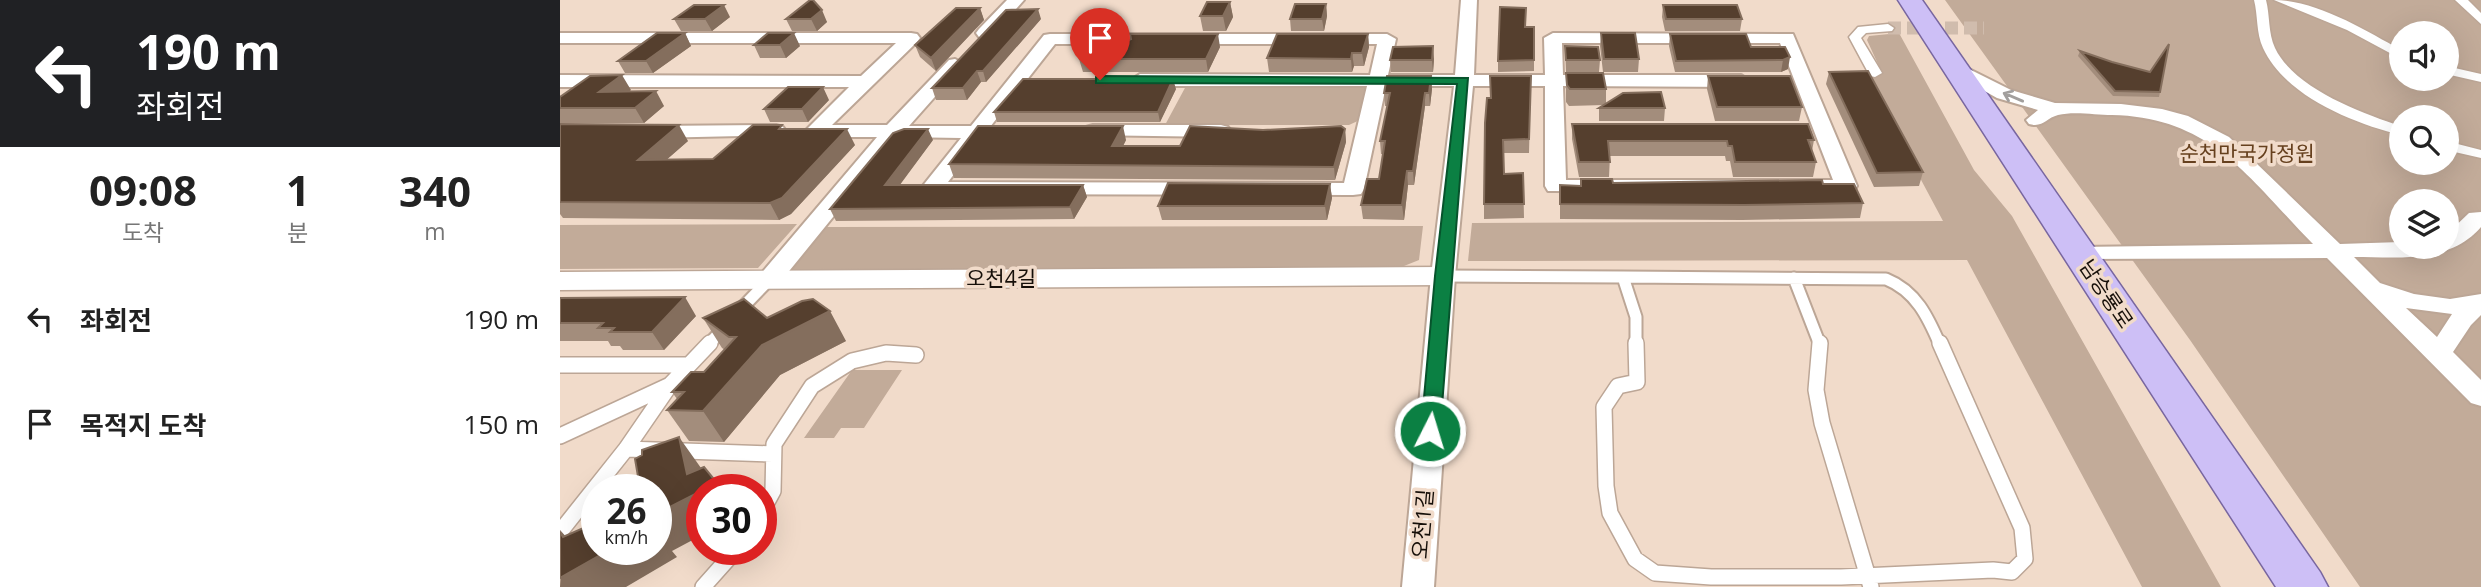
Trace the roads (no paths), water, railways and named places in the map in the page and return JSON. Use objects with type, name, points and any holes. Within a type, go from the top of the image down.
[{"type":"main road","name":"남승룡로","points":[[1910,0],[2303,587]]},
{"type":"street","points":[[768,281],[893,131],[1016,0]]},
{"type":"street","name":"오천1길","points":[[1418,587],[1469,0]]},
{"type":"street","points":[[2260,0],[2268,46],[2284,70],[2321,96],[2389,127]]},
{"type":"street","points":[[2280,0],[2351,27],[2389,48]]},
{"type":"street","points":[[2461,0],[2481,20]]},
{"type":"street","points":[[1875,73],[1855,37],[1862,30],[1888,28]]},
{"type":"street","points":[[560,38],[911,38],[815,131]]},
{"type":"street","points":[[569,101],[659,38]]},
{"type":"street","points":[[1553,38],[1787,38],[1797,81],[1824,130],[1846,186],[1556,186],[1562,130],[1554,81],[1553,38]]},
{"type":"street","points":[[1050,39],[1387,39],[1378,80],[1359,131],[1353,189],[932,188],[1050,39]]},
{"type":"street","points":[[1955,67],[2004,94],[2054,109],[2133,110],[2173,115],[2198,124],[2222,141],[2481,396]]},
{"type":"street","points":[[2459,73],[2481,78]]},
{"type":"street","points":[[1017,80],[1045,80]]},
{"type":"street","points":[[1128,80],[1762,81]]},
{"type":"street","points":[[560,81],[866,82]]},
{"type":"street","points":[[2036,120],[2054,109]]},
{"type":"street","points":[[1797,130],[1824,130]]},
{"type":"street","points":[[1074,131],[1241,131]]},
{"type":"street","points":[[636,132],[1004,132]]},
{"type":"street","points":[[2459,148],[2481,154]]},
{"type":"street","points":[[2459,237],[2479,213]]},
{"type":"street","points":[[2078,254],[2389,249]]},
{"type":"street","name":"오천4길","points":[[560,281],[1443,276]]},
{"type":"street","points":[[2366,282],[2417,305],[2448,308],[2478,303]]},
{"type":"street","points":[[2440,353],[2462,319],[2478,303]]},
{"type":"lane","points":[[1443,276],[1623,277],[1794,278],[1886,279],[1905,288],[1918,301],[1930,321],[2022,528],[2026,544],[2025,560],[2018,570],[1869,581],[1687,582],[1655,573],[1635,559],[1611,513],[1606,486],[1604,407],[1618,386],[1637,382],[1636,317],[1623,277]]},
{"type":"lane","points":[[1794,278],[1820,341],[1816,390],[1822,423],[1869,581]]},
{"type":"lane","points":[[560,532],[626,449],[670,385],[768,281]]},
{"type":"lane","points":[[773,474],[774,444],[812,386],[852,361],[886,353],[916,355]]},
{"type":"lane","points":[[560,365],[689,365]]},
{"type":"lane","points":[[560,436],[670,385]]},
{"type":"lane","points":[[626,449],[774,454]]},
{"type":"lane","points":[[702,587],[722,565]]},
{"type":"tunnel","points":[[1888,28],[1984,28]]},
{"type":"park label","name":"순천만국가정원","points":[[2247,154]]}]
